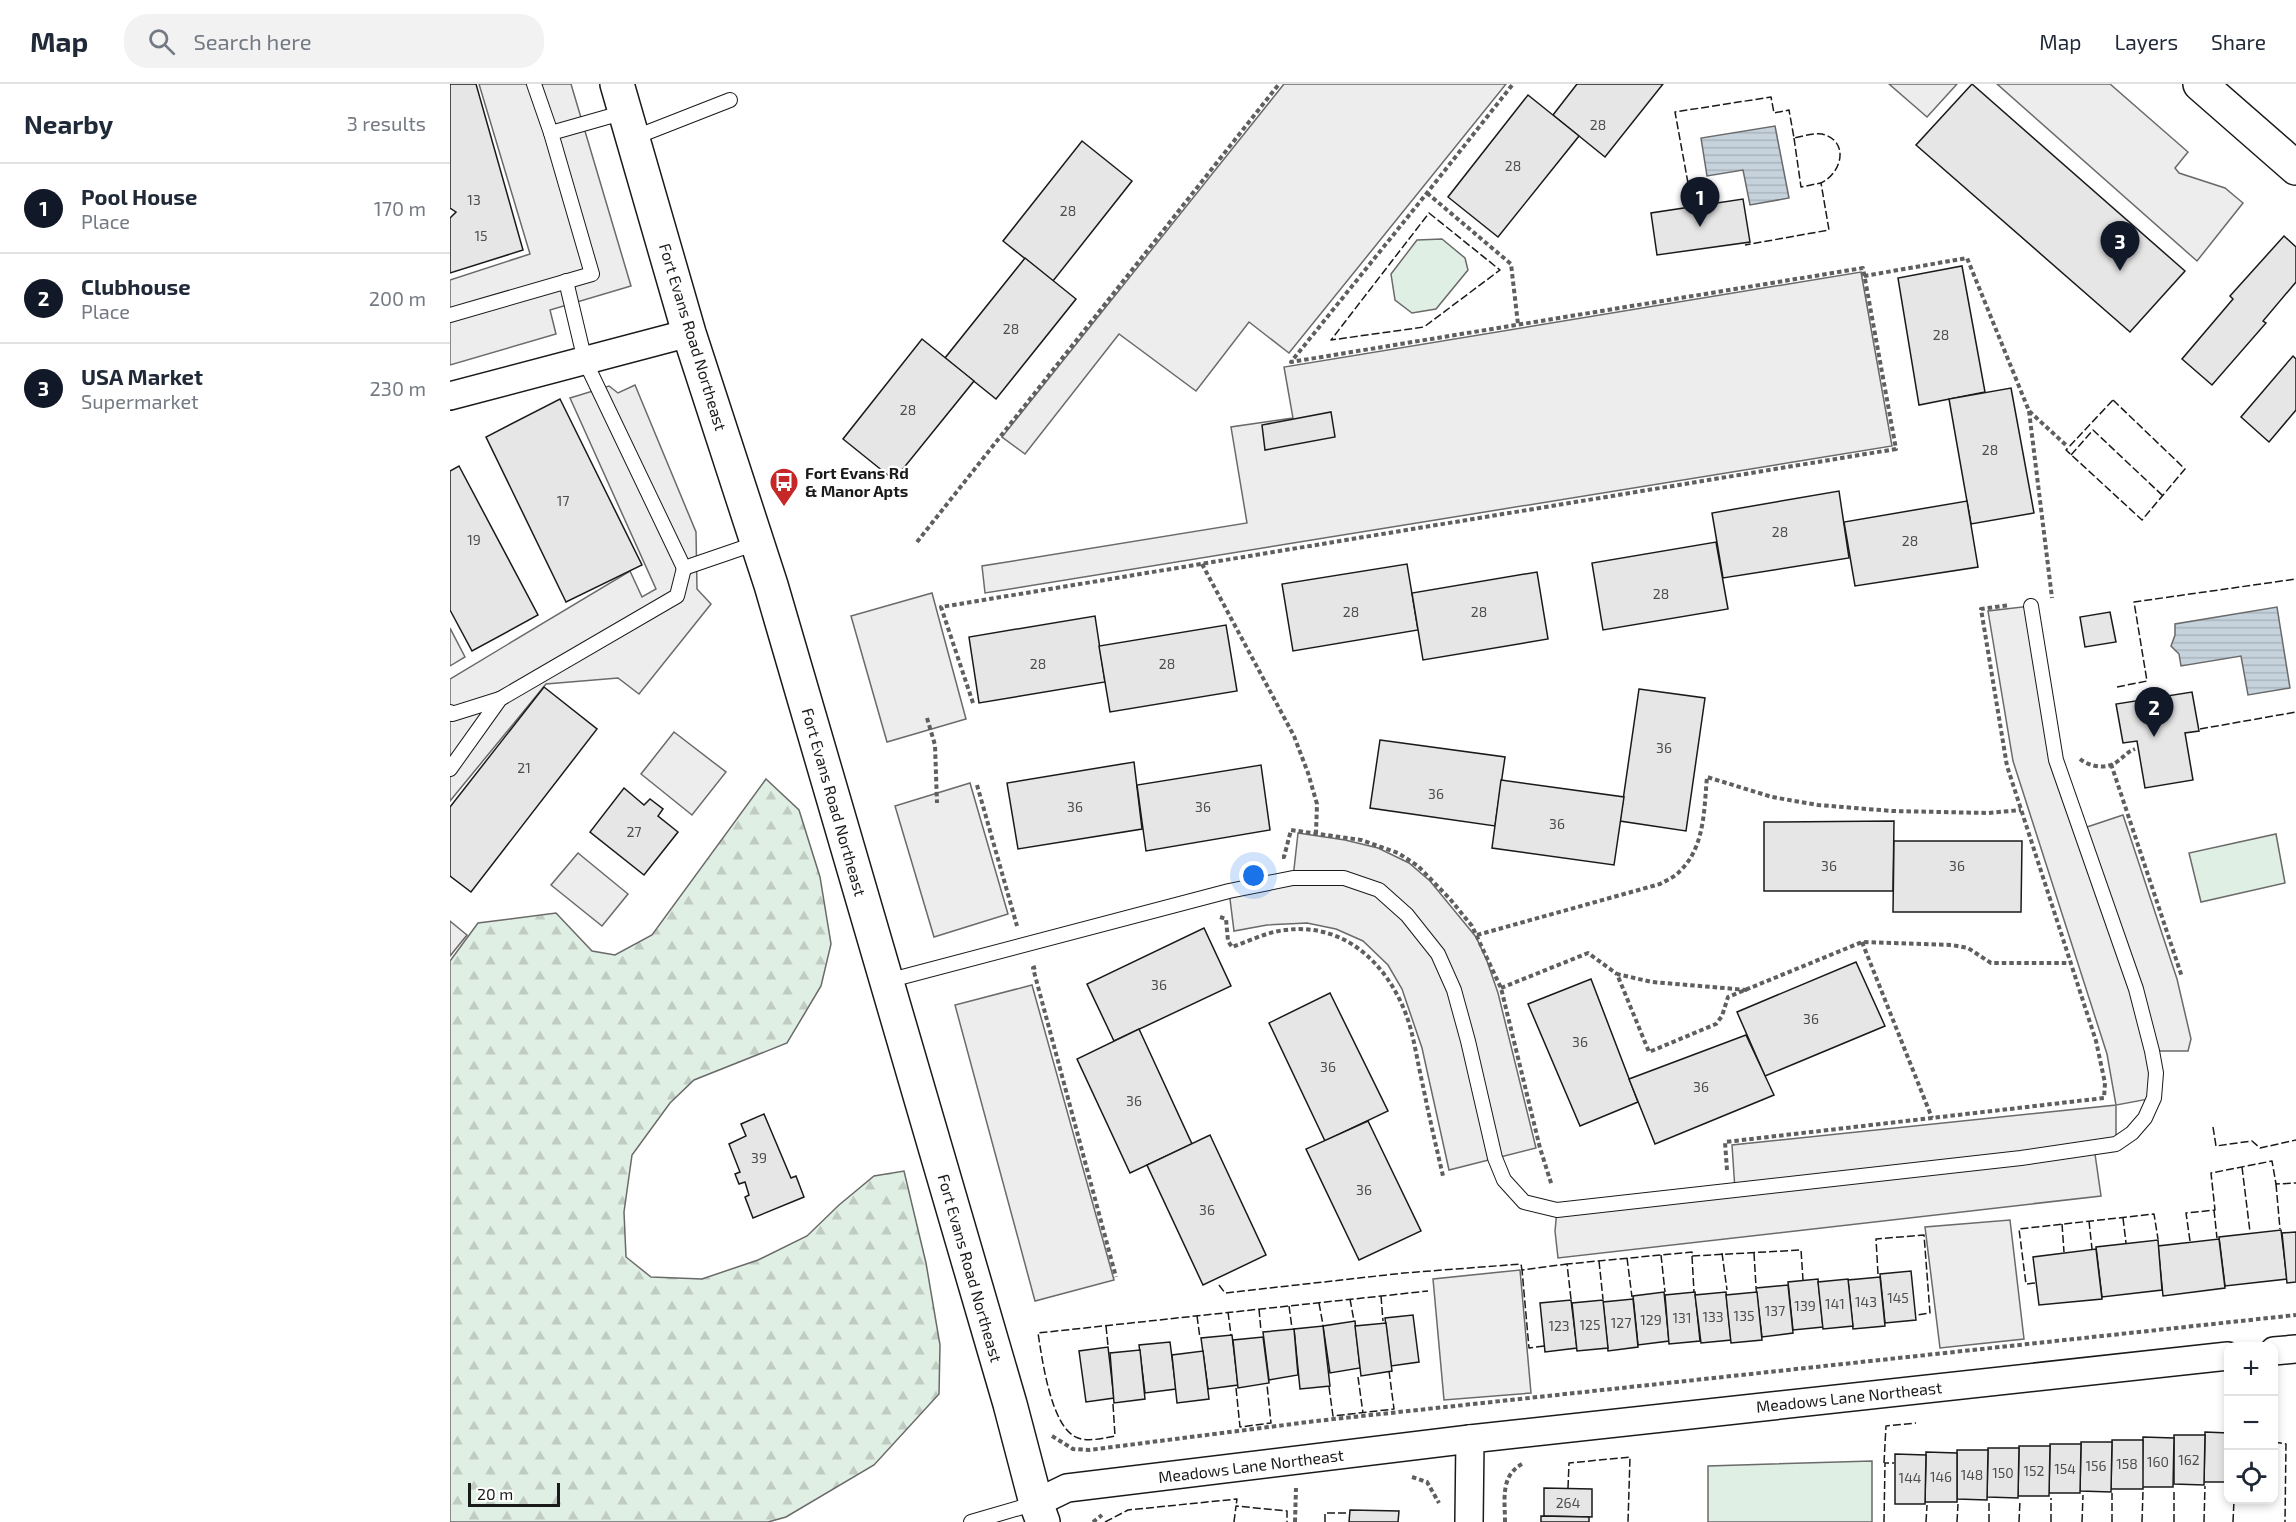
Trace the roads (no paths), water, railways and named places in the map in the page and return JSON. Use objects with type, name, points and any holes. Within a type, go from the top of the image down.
[{"type":"street","points":[[2200,84],[2296,168]]},
{"type":"street","name":"Fort Evans Road Northeast","points":[[625,111],[689,333],[758,543],[1010,1404],[1039,1512]]},
{"type":"street","points":[[450,396],[689,333]]},
{"type":"street","points":[[2278,1351],[2296,1349]]},
{"type":"street","name":"Meadows Lane Northeast","points":[[1039,1512],[1067,1488],[1470,1440],[2224,1357]]},
{"type":"street","points":[[1469,1522],[1470,1440]]},
{"type":"lane","points":[[450,315],[592,274],[551,133],[534,84]]},
{"type":"lane","points":[[551,133],[625,111],[730,100]]},
{"type":"lane","points":[[450,712],[452,714],[500,699],[677,596],[684,568],[585,361],[566,281]]},
{"type":"lane","points":[[684,568],[758,543]]},
{"type":"lane","points":[[887,981],[1239,889],[1293,878],[1344,878],[1379,890],[1407,915],[1438,954],[1454,990],[1495,1158],[1504,1180],[1524,1202],[1557,1210],[2021,1158],[2116,1144],[2132,1133],[2145,1118],[2154,1098],[2156,1073],[2136,989],[2056,760],[2037,603]]},
{"type":"lane","points":[[450,769],[500,699]]},
{"type":"lane","points":[[971,1522],[1039,1512]]},
{"type":"place","name":"Pool House","points":[[1700,227]]},
{"type":"place","name":"USA Market","points":[[2120,271]]},
{"type":"place","name":"Fort Evans Rd & Manor Apts","points":[[784,508]]},
{"type":"place","name":"Clubhouse","points":[[2154,737]]}]
